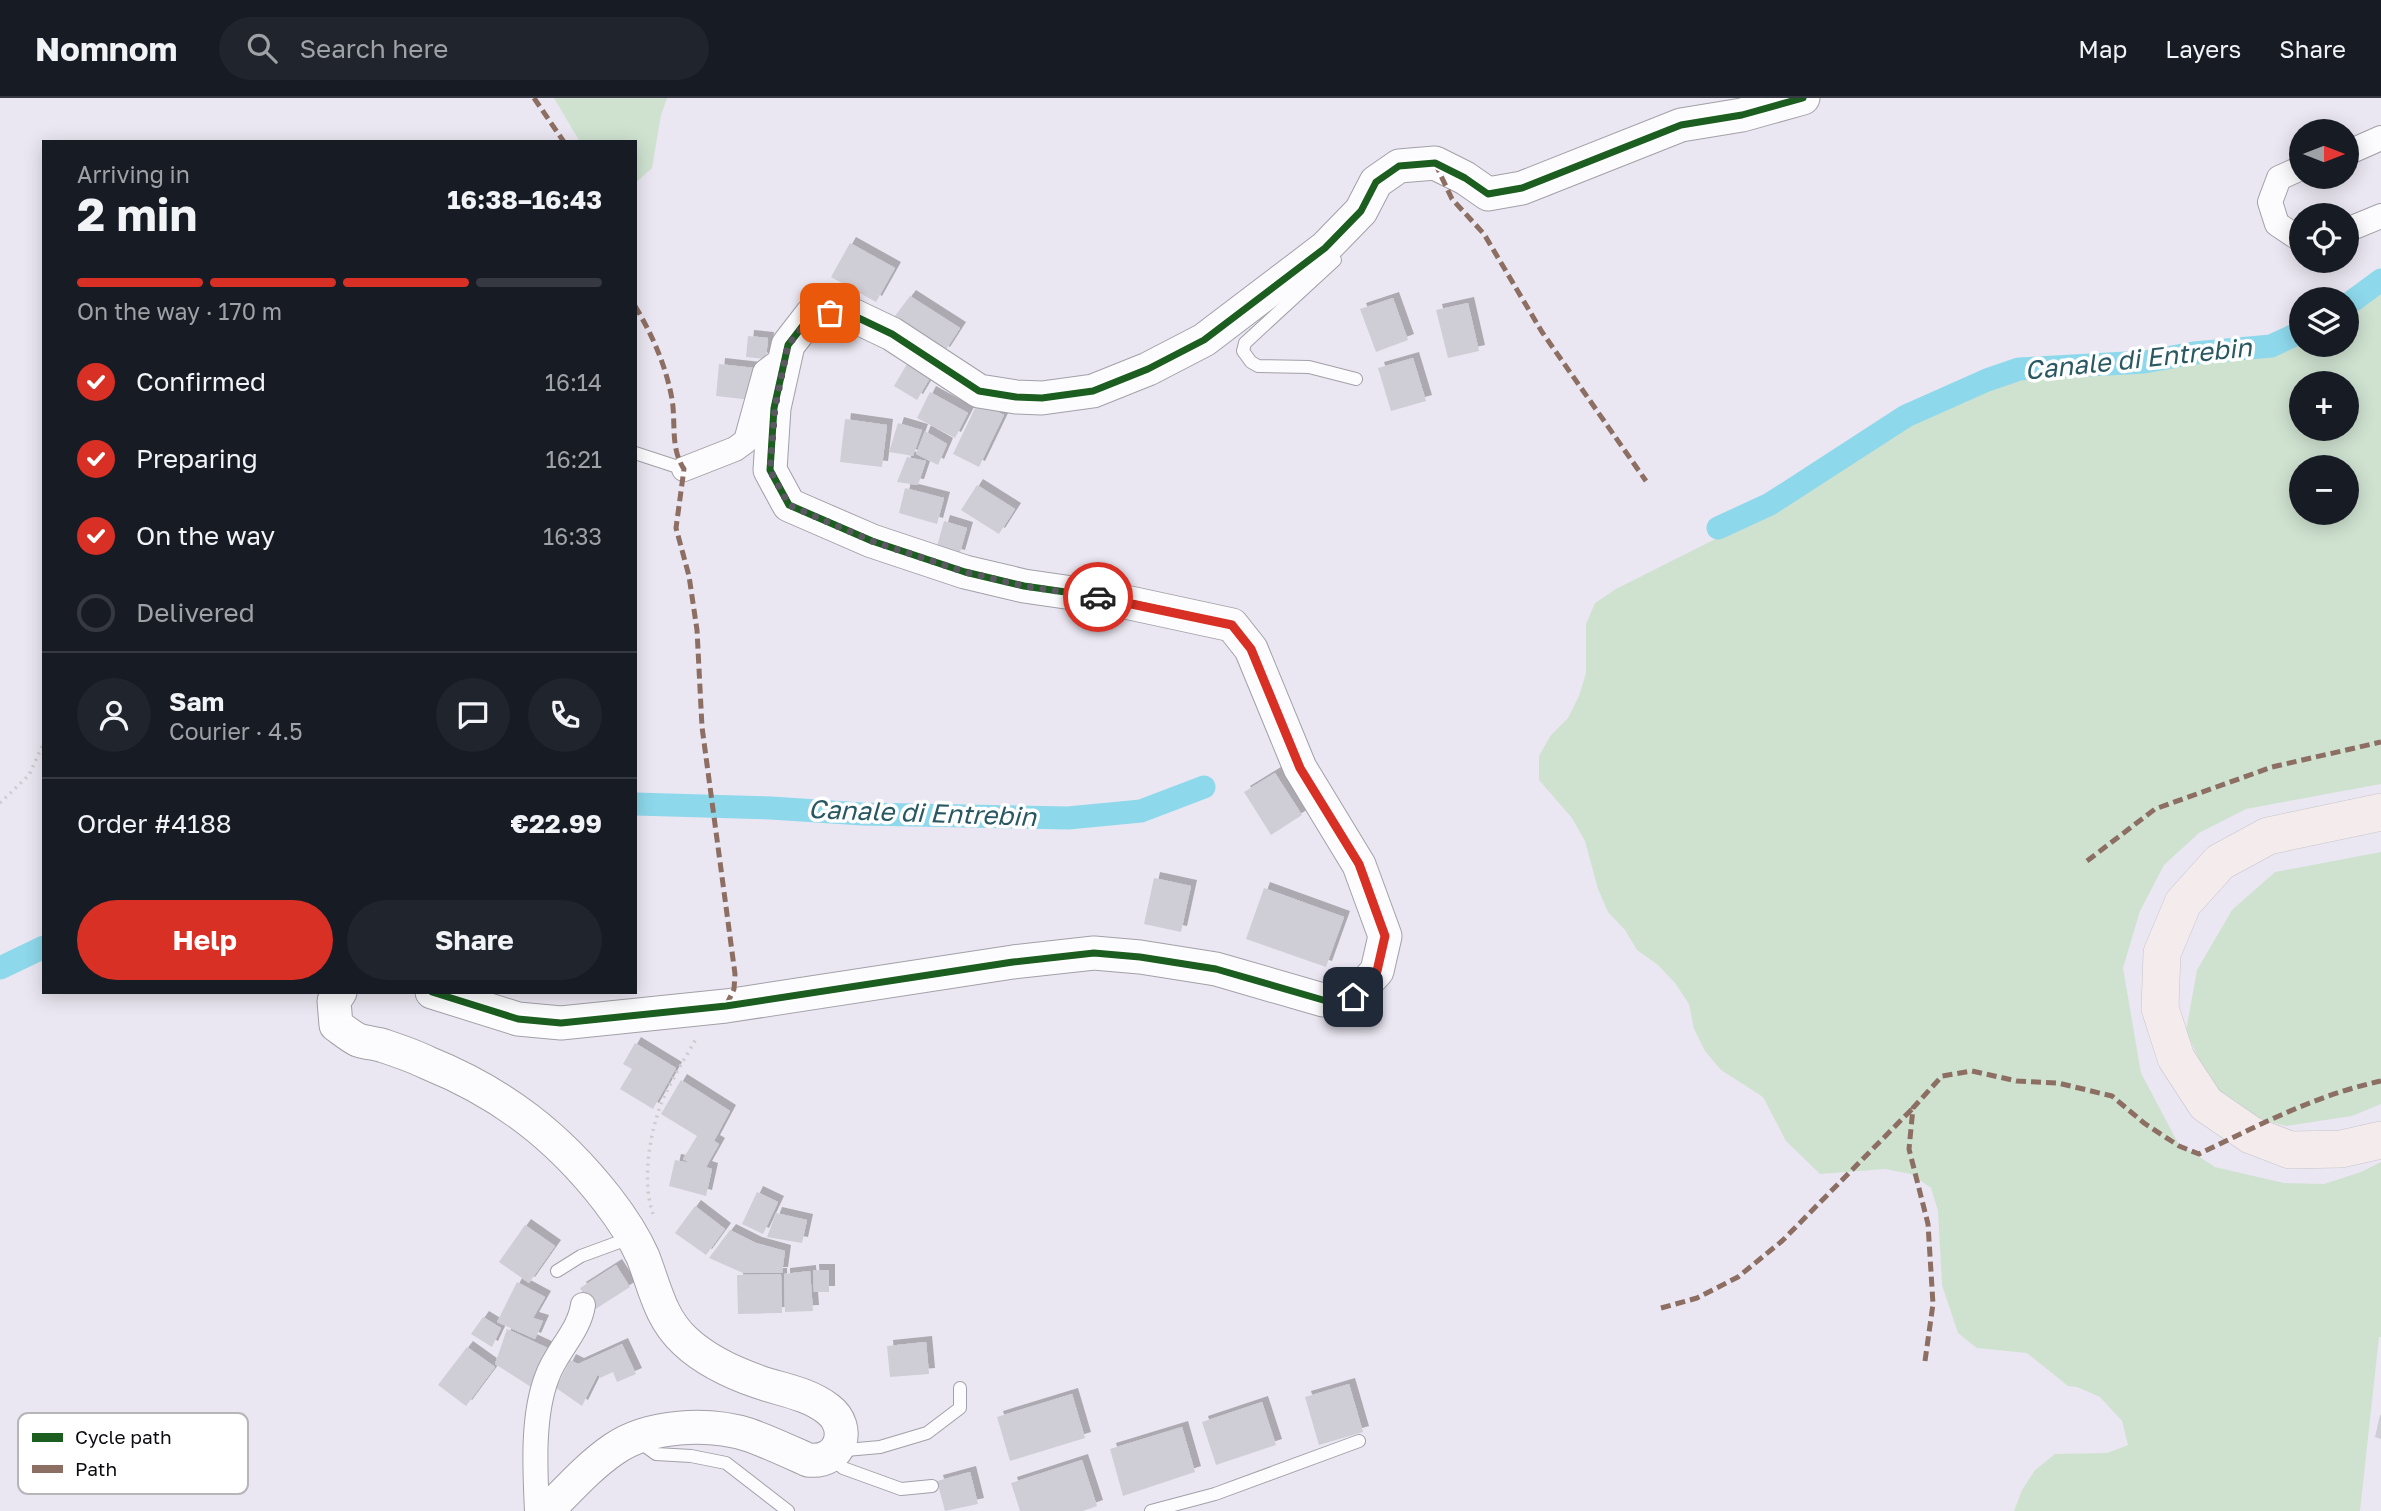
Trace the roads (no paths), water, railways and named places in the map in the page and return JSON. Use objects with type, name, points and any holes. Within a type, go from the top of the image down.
[{"type":"main road","points":[[2381,812],[2268,836],[2220,862],[2183,903],[2162,953],[2160,1007],[2176,1058],[2206,1104],[2251,1135],[2290,1150],[2341,1149],[2381,1140]]},
{"type":"street","points":[[438,994],[518,1019],[561,1023],[726,1006],[1013,962],[1094,953],[1216,969],[1323,1000],[1353,997],[1377,971],[1385,936],[1359,864],[1300,768],[1251,649],[1232,625],[1107,598],[1024,586],[965,572],[872,541],[789,505],[770,470],[775,408],[788,345],[813,314],[848,313],[892,334],[979,391],[1042,398],[1093,391],[1148,369],[1205,340],[1325,248],[1361,211],[1370,208],[1376,182],[1399,166],[1435,163],[1465,178],[1488,194],[1522,188],[1681,125],[1742,115],[1803,98]]},
{"type":"street","points":[[2359,148],[2381,138]]},
{"type":"street","points":[[2289,173],[2279,178],[2270,202],[2277,224],[2289,232]]},
{"type":"street","points":[[2359,225],[2381,216]]},
{"type":"street","points":[[684,469],[735,449],[746,441],[765,372],[786,356]]},
{"type":"street","points":[[339,994],[334,1001],[336,1025],[358,1040],[394,1049],[466,1078],[509,1104],[550,1135],[607,1198],[643,1226],[658,1302],[669,1324],[685,1341],[705,1357],[732,1370],[821,1404],[834,1413],[839,1423],[834,1451],[818,1461],[808,1460],[746,1434],[715,1429],[667,1429],[635,1438],[602,1458],[547,1511]]},
{"type":"street","points":[[537,1511],[538,1416],[541,1396],[547,1374],[581,1318],[583,1305]]},
{"type":"lane","points":[[1343,252],[1245,343],[1243,351],[1251,362],[1258,366],[1309,367],[1356,379]]},
{"type":"lane","points":[[637,454],[684,469]]},
{"type":"lane","points":[[558,1271],[581,1256],[643,1226]]},
{"type":"lane","points":[[932,1486],[901,1489],[843,1468],[834,1451],[880,1447],[927,1433],[960,1408],[960,1388]]},
{"type":"lane","points":[[635,1438],[656,1454],[691,1456],[726,1463],[788,1511]]},
{"type":"lane","points":[[1151,1511],[1215,1494],[1359,1441]]},
{"type":"waterway","name":"Canale di Entrebin","points":[[2359,296],[2381,280]]},
{"type":"waterway","name":"Canale di Entrebin","points":[[1718,528],[1770,504],[1906,416],[1987,380],[2019,369],[2144,362],[2194,353],[2271,346],[2289,338]]},
{"type":"waterway","name":"Canale di Entrebin","points":[[637,804],[862,814],[1068,818],[1141,811],[1204,787]]},
{"type":"waterway","name":"Canale di Entrebin","points":[[0,968],[42,948]]}]
